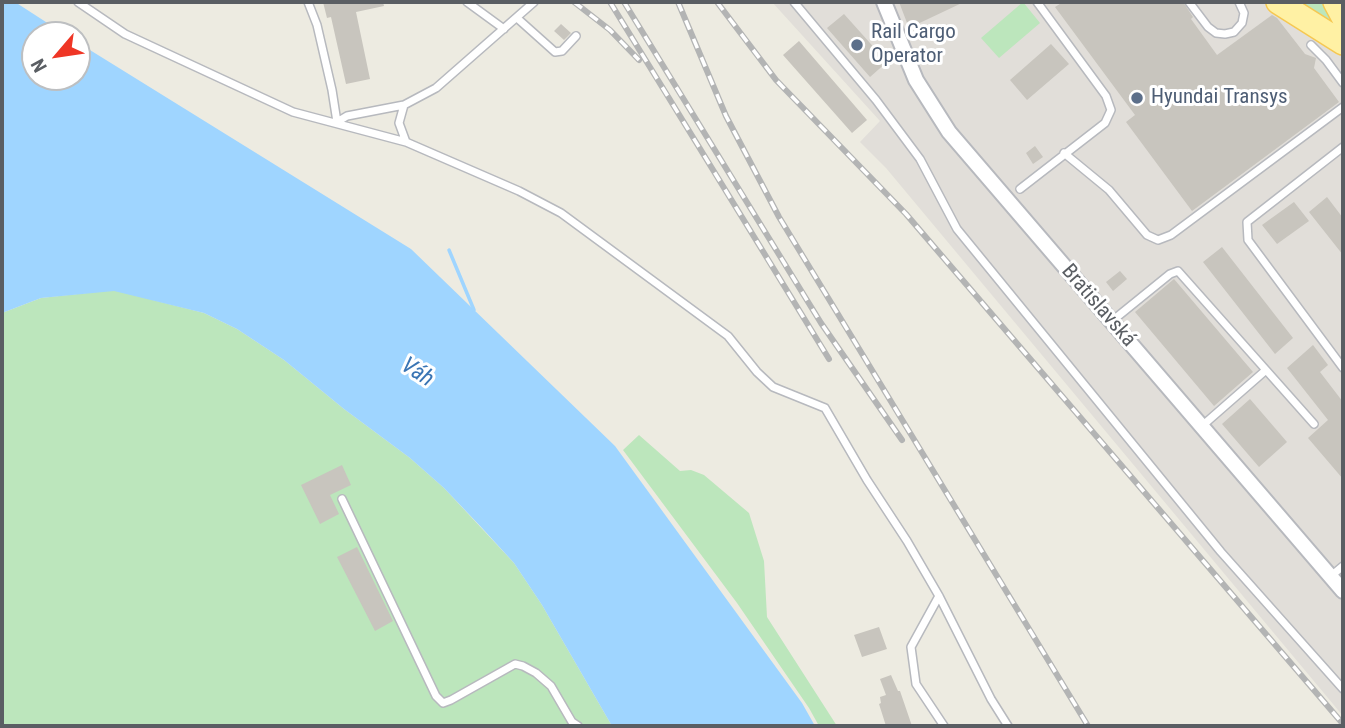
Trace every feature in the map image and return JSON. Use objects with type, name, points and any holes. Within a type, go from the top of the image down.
[{"type":"main road","points":[[1278,2],[1343,43]]},
{"type":"main road","points":[[1335,2],[1343,17]]},
{"type":"street","name":"Bratislavská","points":[[884,2],[916,80],[949,132],[1343,591]]},
{"type":"lane","points":[[78,2],[125,34],[293,112],[406,142],[519,191],[561,213],[728,336],[773,387],[825,408],[939,596],[991,699],[1008,726]]},
{"type":"lane","points":[[308,2],[317,25],[337,122]]},
{"type":"lane","points":[[467,2],[505,29]]},
{"type":"lane","points":[[337,122],[347,116],[404,105],[436,88],[534,2]]},
{"type":"lane","points":[[794,2],[876,100],[920,159],[957,229],[1221,552],[1343,689]]},
{"type":"lane","points":[[1020,189],[1105,122],[1111,106],[1037,2]]},
{"type":"lane","points":[[1189,2],[1208,27],[1216,33],[1226,34],[1234,32],[1242,23],[1244,13],[1239,2]]},
{"type":"lane","points":[[517,18],[555,52],[562,51],[576,36]]},
{"type":"lane","points":[[1311,45],[1343,83]]},
{"type":"lane","points":[[404,105],[399,122],[406,142]]},
{"type":"lane","points":[[1064,153],[1110,190],[1147,235],[1158,240],[1171,235],[1343,107]]},
{"type":"lane","points":[[1343,147],[1247,222],[1248,240],[1343,368]]},
{"type":"lane","points":[[1112,322],[1170,274],[1178,271],[1314,424]]},
{"type":"lane","points":[[1202,426],[1266,370]]},
{"type":"lane","points":[[342,499],[436,696],[443,703],[515,664],[536,673],[551,686],[572,722],[578,726]]},
{"type":"lane","points":[[1331,576],[1343,566]]},
{"type":"lane","points":[[939,596],[911,647],[916,684],[944,726]]},
{"type":"shaded area","points":[[772,2],[1343,2],[1343,716],[886,168],[860,142],[880,121]]},
{"type":"green space","points":[[1023,2],[1040,23],[999,58],[981,38]]},
{"type":"green space","points":[[1289,2],[1343,2],[1343,36]]},
{"type":"green space","points":[[114,290],[204,313],[237,329],[284,360],[410,458],[444,488],[514,563],[542,605],[612,726],[2,726],[2,313],[41,298]]},
{"type":"green space","points":[[639,435],[680,471],[691,470],[704,475],[749,513],[764,561],[767,617],[837,726],[819,726],[737,603],[623,450]]},
{"type":"water","name":"Váh","points":[[2,2],[15,2],[44,21],[21,21],[21,91],[91,91],[91,51],[411,249],[615,446],[802,703],[815,726],[612,726],[542,605],[514,563],[482,528],[444,488],[410,458],[284,360],[237,329],[204,313],[114,291],[41,298],[2,313]]},
{"type":"building","points":[[323,2],[383,2],[384,6],[356,12],[370,79],[346,84],[331,17],[327,18]]},
{"type":"building","points":[[899,2],[964,2],[909,28]]},
{"type":"building","points":[[1063,2],[1183,2],[1193,17],[1191,19],[1217,55],[1272,15],[1305,54],[1316,58],[1314,68],[1339,102],[1192,211],[1126,122],[1135,115],[1055,7]]},
{"type":"building","name":"Rail Cargo Operator","points":[[844,14],[887,62],[870,77],[827,28]]},
{"type":"building","points":[[561,24],[571,33],[564,40],[554,31]]},
{"type":"building","points":[[799,41],[867,120],[852,133],[783,55]]},
{"type":"building","points":[[1051,44],[1069,64],[1027,100],[1010,80]]},
{"type":"building","points":[[1035,146],[1043,157],[1033,164],[1026,153]]},
{"type":"building","points":[[1327,197],[1343,218],[1343,255],[1309,212]]},
{"type":"building","points":[[1294,202],[1309,221],[1277,244],[1262,225]]},
{"type":"building","points":[[1222,247],[1293,338],[1275,354],[1203,262]]},
{"type":"building","points":[[1120,271],[1127,279],[1113,291],[1106,282]]},
{"type":"building","points":[[1174,279],[1253,372],[1214,406],[1135,312]]},
{"type":"building","points":[[1313,345],[1328,365],[1320,372],[1343,402],[1343,479],[1308,438],[1328,420],[1287,368]]},
{"type":"building","points":[[1250,399],[1287,442],[1259,467],[1222,424]]},
{"type":"building","points":[[342,465],[351,485],[330,495],[339,514],[320,524],[301,485]]},
{"type":"building","points":[[357,547],[393,621],[375,631],[337,557]]},
{"type":"building","points":[[879,627],[887,649],[862,657],[854,635]]},
{"type":"building","points":[[891,675],[900,691],[912,726],[886,726],[879,704],[880,697],[886,695],[880,679]]},
{"type":"waterway","points":[[449,250],[474,310]]},
{"type":"railway","points":[[574,2],[610,30],[639,60]]},
{"type":"railway","points":[[610,2],[829,359]]},
{"type":"railway","points":[[624,2],[821,323],[902,440]]},
{"type":"railway","points":[[678,2],[726,116],[779,217],[1088,726]]},
{"type":"railway","points":[[717,2],[776,80],[906,214],[1343,724]]},
{"type":"place","name":"Rail Cargo Operator","points":[[857,45]]},
{"type":"place","name":"Hyundai Transys","points":[[1137,98]]}]
